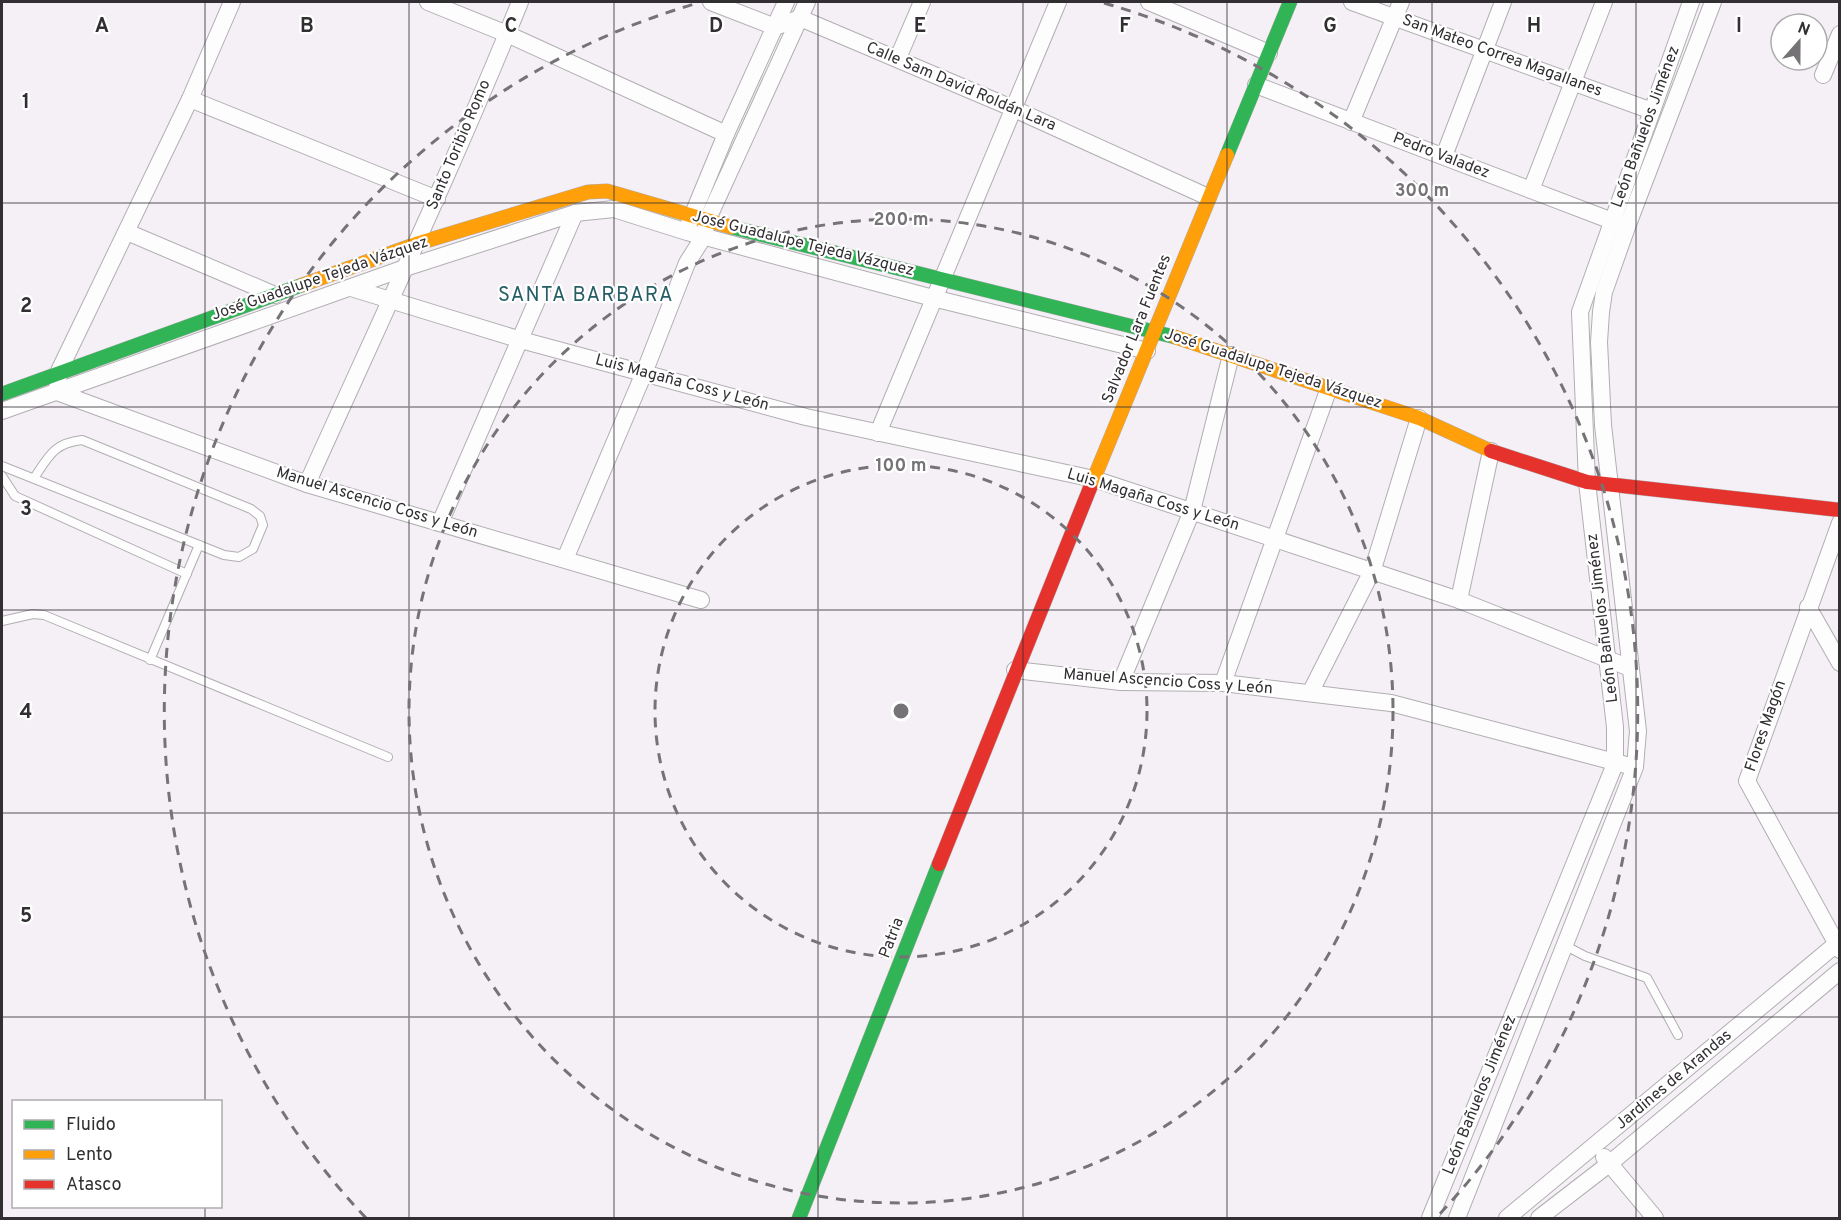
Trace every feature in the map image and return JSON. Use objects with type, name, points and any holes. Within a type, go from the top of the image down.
[{"type":"street","points":[[57,392],[59,371],[190,99],[232,2]]},
{"type":"street","points":[[428,2],[507,34],[726,134]]},
{"type":"street","name":"Santo Toribio Romo","points":[[307,484],[402,269],[437,199],[520,2]]},
{"type":"street","points":[[711,2],[775,27],[800,18]]},
{"type":"street","points":[[687,263],[688,224],[786,2]]},
{"type":"street","points":[[566,559],[644,373],[687,263],[706,228],[807,2]]},
{"type":"street","points":[[898,58],[922,2]]},
{"type":"street","points":[[878,433],[1058,2]]},
{"type":"street","points":[[1149,2],[1269,53]]},
{"type":"street","name":"Salvador Lara Fuentes","points":[[1015,670],[1290,2]]},
{"type":"street","name":"San Mateo Correa Magallanes","points":[[1352,2],[1652,111]]},
{"type":"street","points":[[1351,122],[1401,2]]},
{"type":"street","points":[[1444,156],[1503,2]]},
{"type":"street","points":[[1531,190],[1604,2]]},
{"type":"street","name":"León Bañuelos Jiménez","points":[[1457,1218],[1635,767],[1638,731],[1602,413],[1601,312],[1619,223],[1652,111],[1691,2]]},
{"type":"street","name":"León Bañuelos Jiménez","points":[[1430,1218],[1615,764],[1615,727],[1587,482],[1580,312],[1713,2]]},
{"type":"street","name":"Calle Sam David Roldán Lara","points":[[800,18],[1012,108],[1208,197]]},
{"type":"street","points":[[1822,75],[1839,33]]},
{"type":"street","name":"Pedro Valadez","points":[[1256,85],[1619,223]]},
{"type":"street","points":[[190,99],[437,199]]},
{"type":"street","name":"José Guadalupe Tejeda Vázquez","points":[[2,394],[59,371],[416,244],[588,192],[607,191],[688,224]]},
{"type":"street","name":"José Guadalupe Tejeda Vázquez","points":[[2,411],[402,269],[574,213],[614,209],[941,278],[1155,330],[1419,417],[1491,451],[1587,482],[1839,510]]},
{"type":"street","points":[[440,523],[574,213]]},
{"type":"street","name":"José Guadalupe Tejeda Vázquez","points":[[706,228],[933,298],[1147,351]]},
{"type":"street","points":[[127,232],[275,295]]},
{"type":"street","name":"Luis Magaña Coss y León","points":[[351,288],[388,302],[521,340],[806,417],[1094,479],[1372,569],[1459,600],[1630,668]]},
{"type":"street","points":[[1580,312],[1601,312]]},
{"type":"street","points":[[1121,682],[1192,511],[1231,355]]},
{"type":"street","points":[[1223,682],[1277,538],[1329,388]]},
{"type":"street","name":"Manuel Ascencio Coss y León","points":[[57,392],[307,484],[701,600]]},
{"type":"street","points":[[1310,693],[1372,569],[1419,417]]},
{"type":"street","points":[[1459,600],[1491,451]]},
{"type":"street","name":"Flores Magón","points":[[1838,945],[1747,781],[1839,523]]},
{"type":"street","points":[[1808,607],[1839,663]]},
{"type":"street","name":"Manuel Ascencio Coss y León","points":[[1015,670],[1121,682],[1223,682],[1391,703],[1615,764],[1635,767]]},
{"type":"street","name":"Patria","points":[[800,1218],[1015,670]]},
{"type":"street","name":"Jardines de Arandas","points":[[1507,1218],[1838,945]]},
{"type":"street","name":"Jardines de Arandas","points":[[1542,1216],[1609,1164],[1839,970]]},
{"type":"street","points":[[1597,1146],[1609,1164],[1655,1218]]},
{"type":"street","points":[[1532,1198],[1542,1216]]},
{"type":"lane","points":[[2,466],[199,545],[239,557],[253,549],[263,525],[260,516],[251,508],[82,440],[65,442],[54,450],[34,478]]},
{"type":"lane","points":[[2,476],[15,496],[187,574]]},
{"type":"lane","points":[[150,660],[199,545]]},
{"type":"lane","points":[[2,621],[33,614],[44,615],[388,757]]},
{"type":"lane","points":[[1566,946],[1585,956],[1647,978],[1678,1035]]},
{"type":"traffic: fast","points":[[1227,155],[1290,2]]},
{"type":"traffic: fast","points":[[731,227],[1175,337]]},
{"type":"traffic: fast","points":[[2,394],[302,285]]},
{"type":"traffic: fast","points":[[799,1218],[939,864]]},
{"type":"traffic: slow","points":[[1090,488],[1227,155]]},
{"type":"traffic: slow","points":[[302,285],[416,244],[588,192],[607,191],[731,227]]},
{"type":"traffic: slow","points":[[1175,337],[1419,418],[1491,451]]},
{"type":"traffic: jam","points":[[1491,451],[1587,482],[1840,510]]},
{"type":"traffic: jam","points":[[939,864],[1090,488]]},
{"type":"district","name":"SANTA BARBARA","points":[[586,296]]}]
